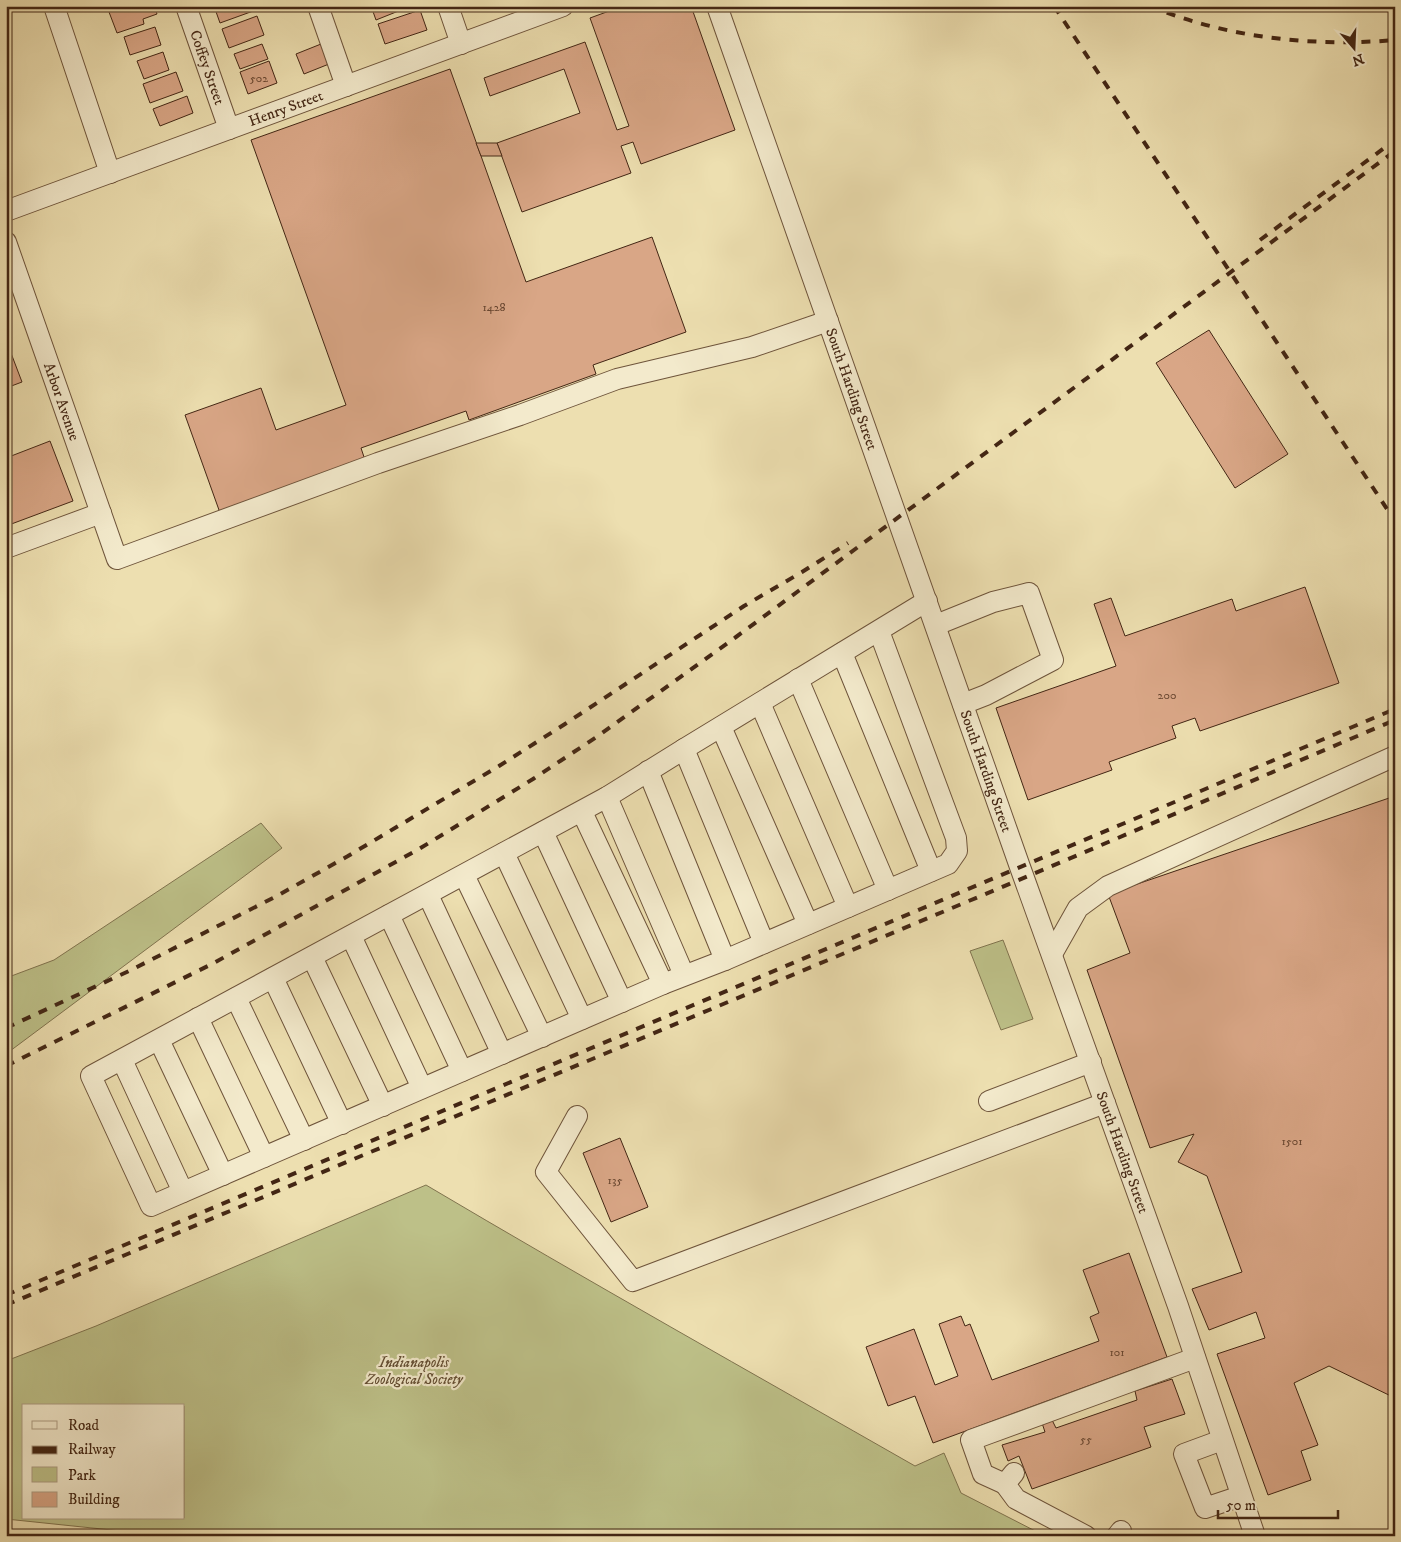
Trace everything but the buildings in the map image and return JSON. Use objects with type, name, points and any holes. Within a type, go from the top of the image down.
[{"type":"street","points":[[54,6],[110,173]]},
{"type":"street","name":"Coffey Street","points":[[186,6],[229,129]]},
{"type":"street","points":[[318,6],[346,86]]},
{"type":"street","points":[[448,6],[461,44]]},
{"type":"street","name":"Henry Street","points":[[6,211],[563,6]]},
{"type":"street","name":"South Harding Street","points":[[717,6],[1091,1062],[1255,1536]]},
{"type":"street","name":"Arbor Avenue","points":[[6,242],[117,559],[378,463],[520,415],[617,379],[752,347],[828,321]]},
{"type":"street","points":[[6,548],[101,513]]},
{"type":"street","points":[[936,625],[994,602],[1029,593],[1053,660],[986,695],[963,704]]},
{"type":"street","points":[[879,631],[956,838],[957,852],[948,864],[725,960],[663,984],[151,1206],[91,1076],[582,812],[927,601]]},
{"type":"street","points":[[842,653],[932,871]]},
{"type":"street","points":[[798,680],[888,890]]},
{"type":"street","points":[[760,703],[848,907]]},
{"type":"street","points":[[721,727],[808,924]]},
{"type":"street","points":[[684,749],[764,943]]},
{"type":"street","points":[[1052,954],[1078,908],[1108,886],[1395,756]]},
{"type":"street","points":[[648,771],[725,960]]},
{"type":"street","points":[[608,797],[684,976]]},
{"type":"street","points":[[582,812],[663,984]]},
{"type":"street","points":[[543,832],[622,1002]]},
{"type":"street","points":[[504,853],[582,1019]]},
{"type":"street","points":[[464,875],[542,1037]]},
{"type":"street","points":[[428,894],[502,1054]]},
{"type":"street","points":[[389,915],[462,1072]]},
{"type":"street","points":[[351,936],[422,1088]]},
{"type":"street","points":[[312,957],[383,1106]]},
{"type":"street","points":[[274,978],[342,1124]]},
{"type":"street","points":[[236,998],[304,1140]]},
{"type":"street","points":[[198,1018],[264,1157]]},
{"type":"street","points":[[159,1040],[223,1175]]},
{"type":"street","points":[[122,1060],[183,1192]]},
{"type":"street","points":[[989,1101],[1091,1062]]},
{"type":"street","points":[[577,1116],[546,1172],[633,1281],[1105,1103]]},
{"type":"street","points":[[1086,1536],[1016,1499],[1009,1478],[983,1474],[970,1440],[1195,1358]]},
{"type":"street","points":[[1222,1440],[1184,1454],[1205,1508],[1241,1496]]},
{"type":"green space","points":[[261,823],[282,848],[6,1054],[6,978],[54,960]]},
{"type":"green space","points":[[1003,940],[1033,1019],[1001,1030],[970,951]]},
{"type":"green space","name":"Indianapolis Zoological Society","points":[[426,1185],[609,1292],[915,1466],[944,1453],[961,1493],[1045,1536],[169,1536],[6,1519],[6,1361],[96,1326]]},
{"type":"railway","points":[[1054,6],[1395,521]]},
{"type":"railway","points":[[1150,6],[1209,26],[1271,38],[1333,42],[1395,40]]},
{"type":"railway","points":[[1260,240],[1395,140]]},
{"type":"railway","points":[[6,1066],[212,964],[419,849],[533,779],[598,736],[736,637],[1395,151]]},
{"type":"railway","points":[[6,1028],[129,971],[275,897],[348,856],[499,766],[744,606],[848,543]]},
{"type":"railway","points":[[6,1295],[1395,709]]},
{"type":"railway","points":[[6,1305],[1395,720]]}]
